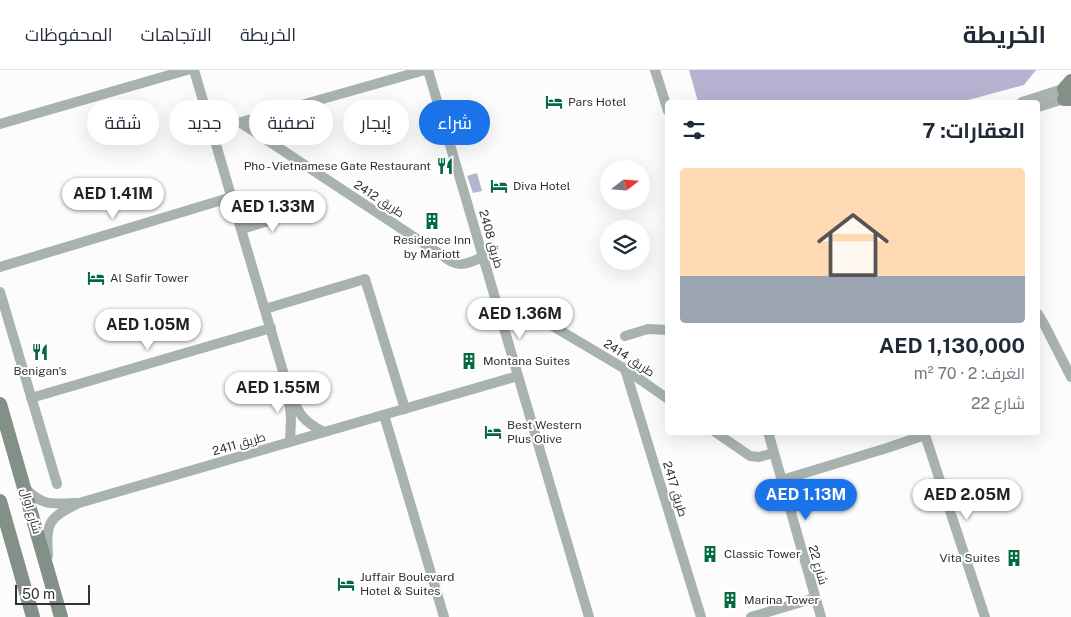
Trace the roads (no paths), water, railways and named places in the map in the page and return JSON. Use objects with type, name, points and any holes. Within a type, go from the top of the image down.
[{"type":"main road","name":"شارع اوال","points":[[0,404],[61,617]]},
{"type":"main road","points":[[0,501],[33,617]]},
{"type":"street","points":[[0,124],[187,70]]},
{"type":"street","points":[[194,70],[204,100]]},
{"type":"street","points":[[241,123],[427,70]]},
{"type":"street","name":"طريق 2408","points":[[427,70],[588,617]]},
{"type":"street","points":[[655,70],[665,102]]},
{"type":"street","points":[[1031,100],[1069,92]]},
{"type":"street","points":[[1040,105],[1069,92]]},
{"type":"street","name":"طريق 2412","points":[[241,123],[452,262],[459,265],[466,264],[483,256]]},
{"type":"street","points":[[217,145],[265,309],[298,412],[305,421],[324,432]]},
{"type":"street","points":[[0,267],[232,197]]},
{"type":"street","points":[[242,229],[298,212]]},
{"type":"street","points":[[265,309],[365,279],[405,409]]},
{"type":"street","points":[[0,292],[57,484]]},
{"type":"street","name":"طريق 2414","points":[[524,309],[625,369],[665,397]]},
{"type":"street","points":[[1040,317],[1071,377]]},
{"type":"street","points":[[31,398],[271,328]]},
{"type":"street","points":[[625,336],[648,329],[665,330]]},
{"type":"street","name":"طريق 2417","points":[[625,369],[701,617]]},
{"type":"street","name":"طريق 2411","points":[[49,575],[47,534],[49,526],[59,513],[79,503],[518,376]]},
{"type":"street","points":[[288,385],[291,418],[290,442]]},
{"type":"street","points":[[384,415],[444,617]]},
{"type":"street","points":[[719,435],[750,456],[759,457],[774,453]]},
{"type":"street","name":"شارع 22","points":[[769,435],[821,617]]},
{"type":"street","points":[[782,480],[887,448],[921,435]]},
{"type":"street","points":[[924,435],[985,617]]},
{"type":"street","name":"طريق 2411","points":[[24,488],[33,496],[46,503],[79,503]]},
{"type":"street","points":[[751,617],[815,598]]},
{"type":"water","points":[[689,70],[1036,70],[1024,85],[968,100],[697,100]]},
{"type":"water","points":[[477,173],[482,191],[473,193],[467,176]]},
{"type":"place","name":"Pars Hotel","points":[[554,102]]},
{"type":"place","name":"Pho - Vietnamese Gate Restaurant","points":[[445,166]]},
{"type":"place","name":"Diva Hotel","points":[[499,186]]},
{"type":"place","name":"Residence Inn by Mariott","points":[[432,221]]},
{"type":"place","name":"Al Safir Tower","points":[[96,278]]},
{"type":"place","name":"Benigan's","points":[[40,352]]},
{"type":"place","name":"Montana Suites","points":[[469,361]]},
{"type":"place","name":"Best Western Plus Olive","points":[[493,432]]},
{"type":"place","name":"Classic Tower","points":[[710,554]]},
{"type":"place","name":"Vita Suites","points":[[1014,558]]},
{"type":"place","name":"Juffair Boulevard Hotel & Suites","points":[[346,584]]},
{"type":"place","name":"Marina Tower","points":[[730,600]]}]
